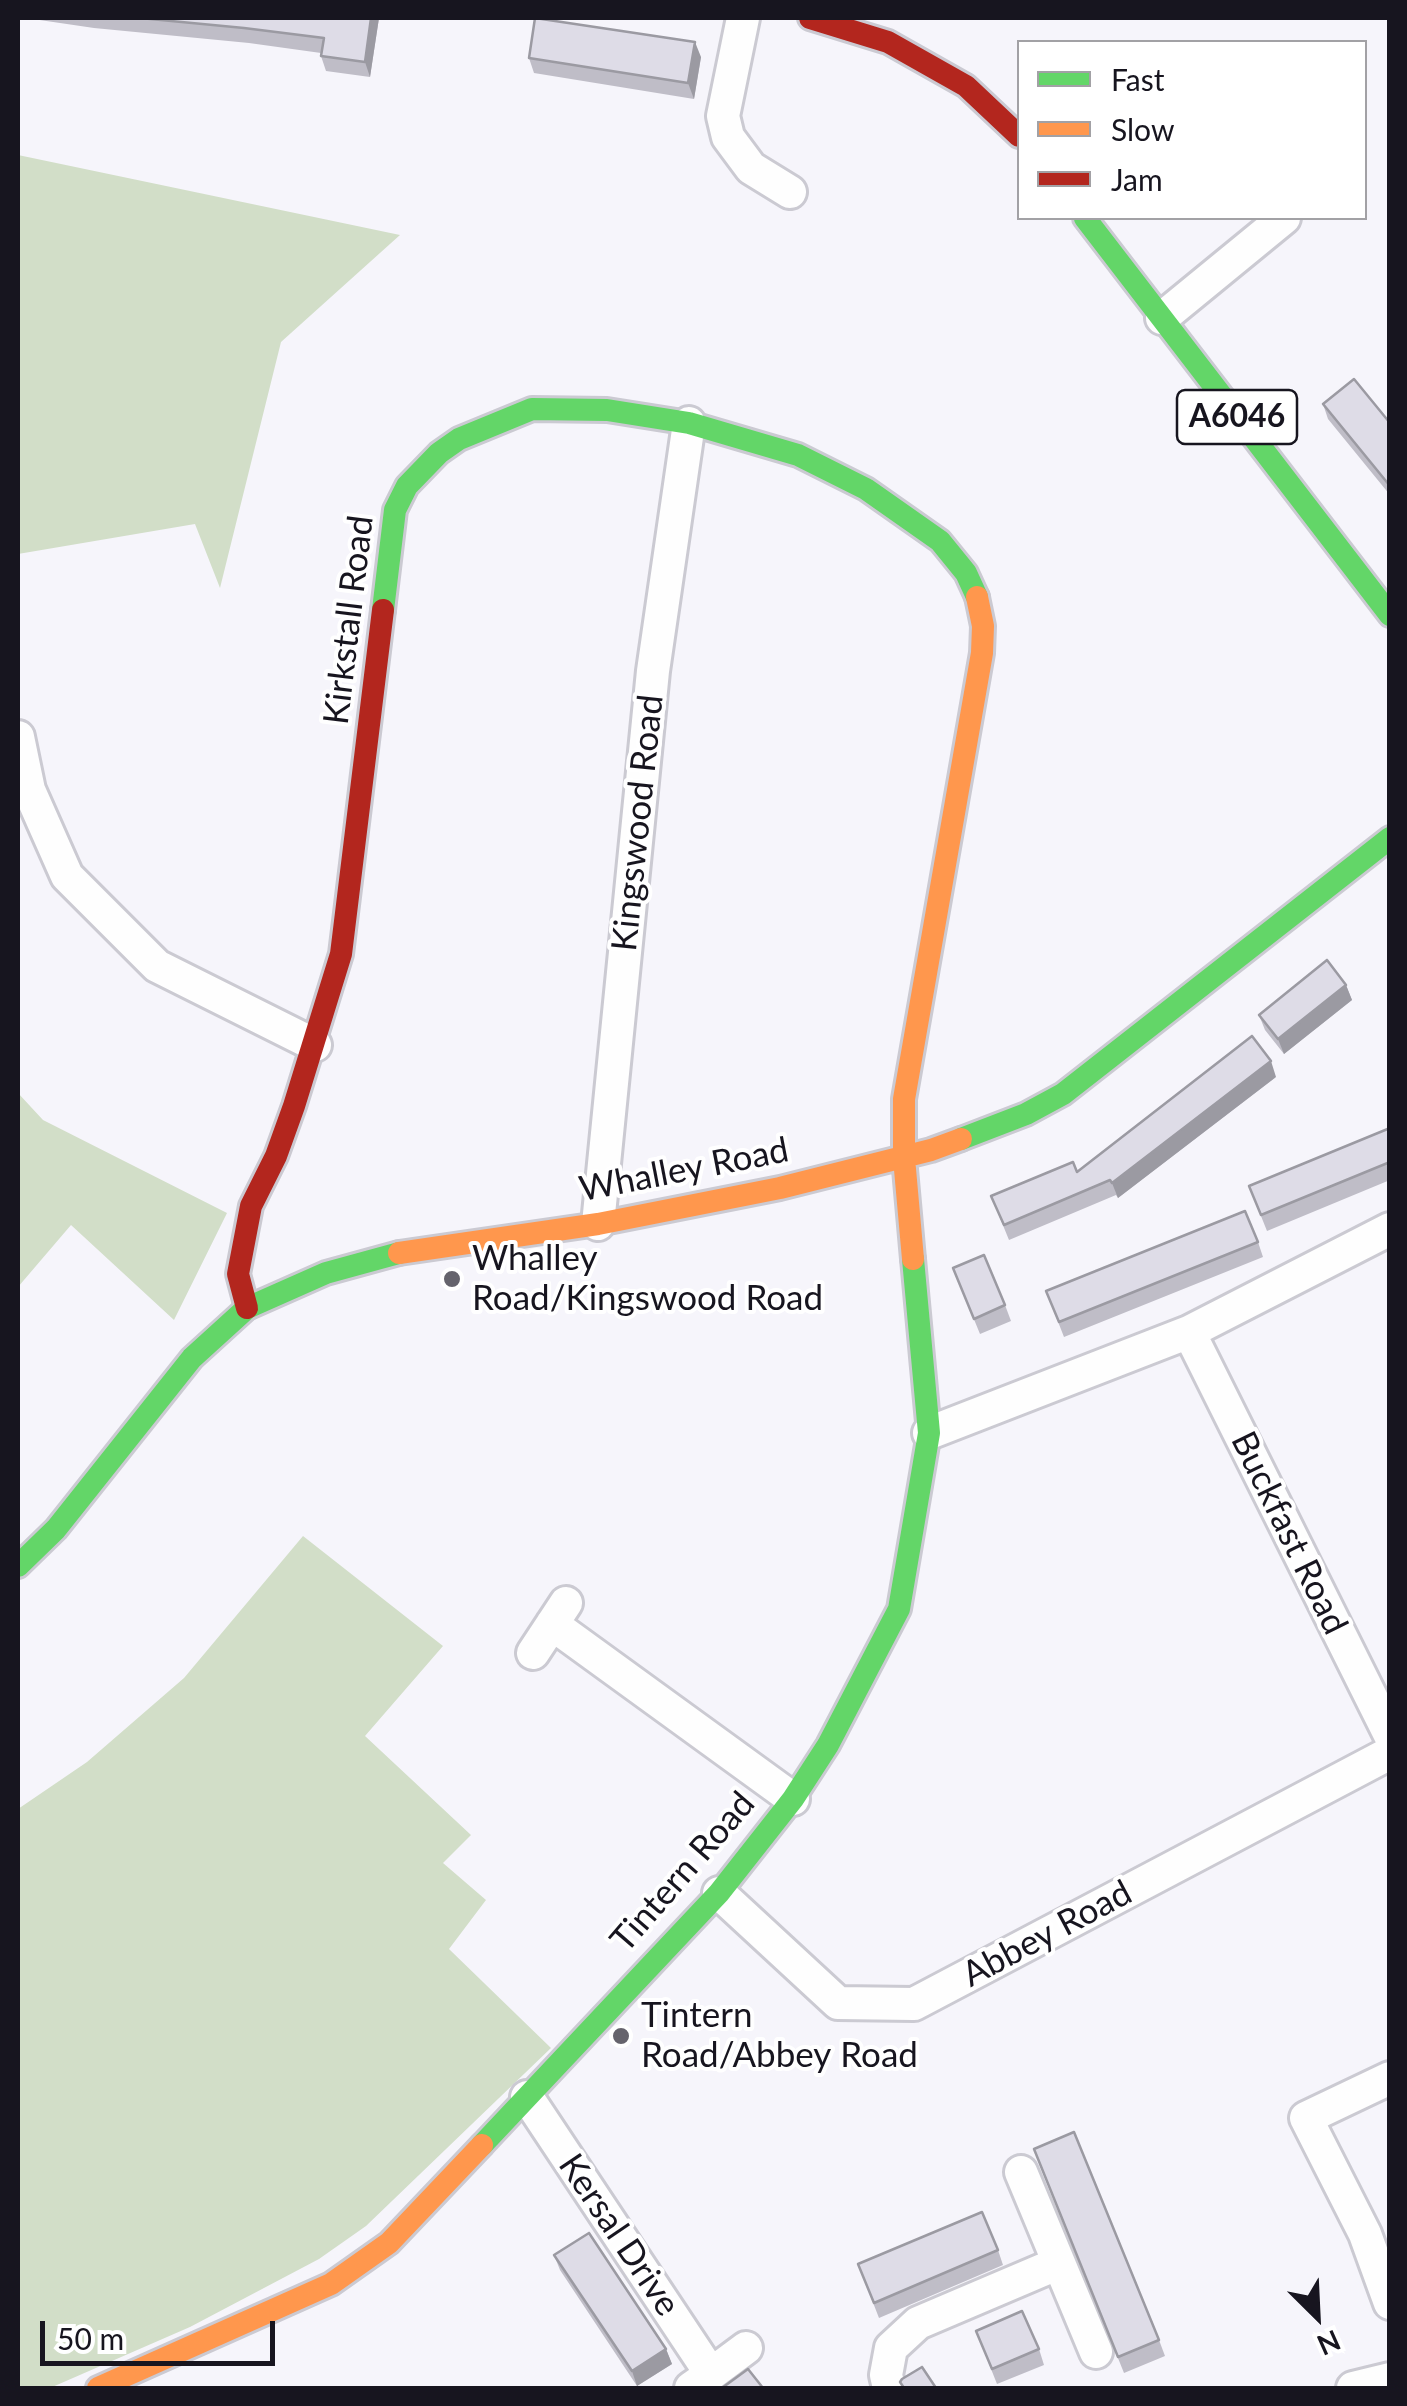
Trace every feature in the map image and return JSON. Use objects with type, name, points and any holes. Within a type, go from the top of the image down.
[{"type":"street","points":[[743,18],[724,116],[728,137],[750,168],[790,192]]},
{"type":"street","points":[[810,18],[888,42],[966,86],[1017,133]]},
{"type":"street","name":"A6046","points":[[1088,220],[1390,616]]},
{"type":"street","points":[[1162,318],[1282,220]]},
{"type":"street","name":"Kirkstall Road","points":[[247,1308],[238,1274],[251,1206],[276,1156],[315,1045],[350,906],[396,510],[407,486],[439,454],[460,439],[532,409],[607,410],[763,442],[866,489],[940,541],[966,572],[978,598],[982,653],[907,1070],[904,1158]]},
{"type":"street","name":"Kingswood Road","points":[[598,1224],[653,671],[689,424]]},
{"type":"street","points":[[18,737],[29,790],[67,876],[157,966],[315,1045]]},
{"type":"street","name":"Whalley Road","points":[[18,1566],[56,1530],[192,1358],[247,1308],[326,1274],[385,1255],[598,1224],[780,1188],[904,1158],[996,1126],[1063,1094],[1390,838]]},
{"type":"street","name":"Tintern Road","points":[[98,2388],[332,2284],[389,2242],[719,1894],[793,1800],[828,1745],[899,1609],[929,1433],[904,1158]]},
{"type":"street","points":[[929,1433],[1189,1332],[1390,1228]]},
{"type":"street","name":"Buckfast Road","points":[[1189,1332],[1390,1735]]},
{"type":"street","points":[[533,1653],[559,1613],[793,1800]]},
{"type":"street","name":"Abbey Road","points":[[719,1894],[838,2003],[914,2004],[1390,1752]]},
{"type":"street","points":[[1390,2078],[1306,2118],[1365,2234],[1390,2303]]},
{"type":"street","name":"Kersal Drive","points":[[526,2097],[701,2381],[746,2348]]},
{"type":"street","points":[[1021,2172],[1096,2352]]},
{"type":"street","points":[[890,2388],[886,2375],[891,2348],[918,2323],[1059,2263]]},
{"type":"street","points":[[1353,2388],[1390,2379]]},
{"type":"green space","points":[[18,155],[400,235],[281,342],[220,588],[195,524],[18,554]]},
{"type":"green space","points":[[18,1093],[43,1120],[227,1213],[174,1320],[71,1225],[18,1287]]},
{"type":"green space","points":[[303,1536],[443,1646],[365,1736],[471,1835],[443,1863],[486,1900],[449,1949],[551,2048],[366,2226],[319,2259],[190,2327],[50,2388],[18,2388],[18,1809],[87,1762],[184,1678]]},
{"type":"building","points":[[140,18],[371,18],[365,62],[321,56],[324,38]]},
{"type":"building","points":[[535,18],[695,42],[688,83],[529,58]]},
{"type":"building","points":[[1354,379],[1390,423],[1390,486],[1323,404]]},
{"type":"building","points":[[1327,960],[1346,985],[1278,1039],[1259,1015]]},
{"type":"building","points":[[1252,1036],[1271,1061],[1112,1183],[1110,1180],[1004,1225],[991,1196],[1073,1162],[1077,1172]]},
{"type":"building","points":[[1390,1128],[1390,1162],[1261,1215],[1249,1186]]},
{"type":"building","points":[[1245,1211],[1258,1242],[1059,1322],[1046,1291]]},
{"type":"building","points":[[984,1255],[1005,1305],[974,1319],[953,1268]]},
{"type":"building","points":[[1074,2132],[1159,2340],[1118,2357],[1034,2149]]},
{"type":"building","points":[[982,2212],[998,2250],[874,2303],[858,2264]]},
{"type":"building","points":[[589,2233],[666,2349],[632,2371],[554,2255]]},
{"type":"building","points":[[1022,2311],[1039,2349],[992,2369],[976,2331]]},
{"type":"building","points":[[922,2367],[936,2388],[904,2388],[902,2379]]},
{"type":"building","points":[[748,2369],[763,2388],[722,2388]]},
{"type":"traffic: fast","points":[[1087,220],[1390,615]]},
{"type":"traffic: fast","points":[[383,610],[395,510],[407,486],[439,453],[459,439],[532,409],[607,410],[689,423],[798,455],[866,489],[940,541],[966,573],[977,597]]},
{"type":"traffic: fast","points":[[961,1139],[1026,1114],[1063,1094],[1390,838]]},
{"type":"traffic: fast","points":[[18,1566],[56,1529],[192,1358],[247,1308],[326,1273],[399,1253]]},
{"type":"traffic: fast","points":[[482,2145],[719,1893],[793,1799],[828,1745],[899,1609],[929,1433],[913,1259]]},
{"type":"traffic: slow","points":[[913,1259],[904,1158],[904,1099],[982,653],[983,626],[977,597]]},
{"type":"traffic: slow","points":[[399,1253],[598,1224],[780,1188],[961,1139]]},
{"type":"traffic: slow","points":[[98,2388],[331,2284],[389,2243],[482,2145]]},
{"type":"traffic: jam","points":[[810,18],[888,42],[966,86],[1017,134]]},
{"type":"traffic: jam","points":[[247,1308],[238,1274],[251,1206],[276,1156],[294,1106],[341,954],[383,610]]},
{"type":"place","name":"Whalley Road/Kingswood Road","points":[[452,1279]]},
{"type":"place","name":"Tintern Road/Abbey Road","points":[[621,2036]]}]
